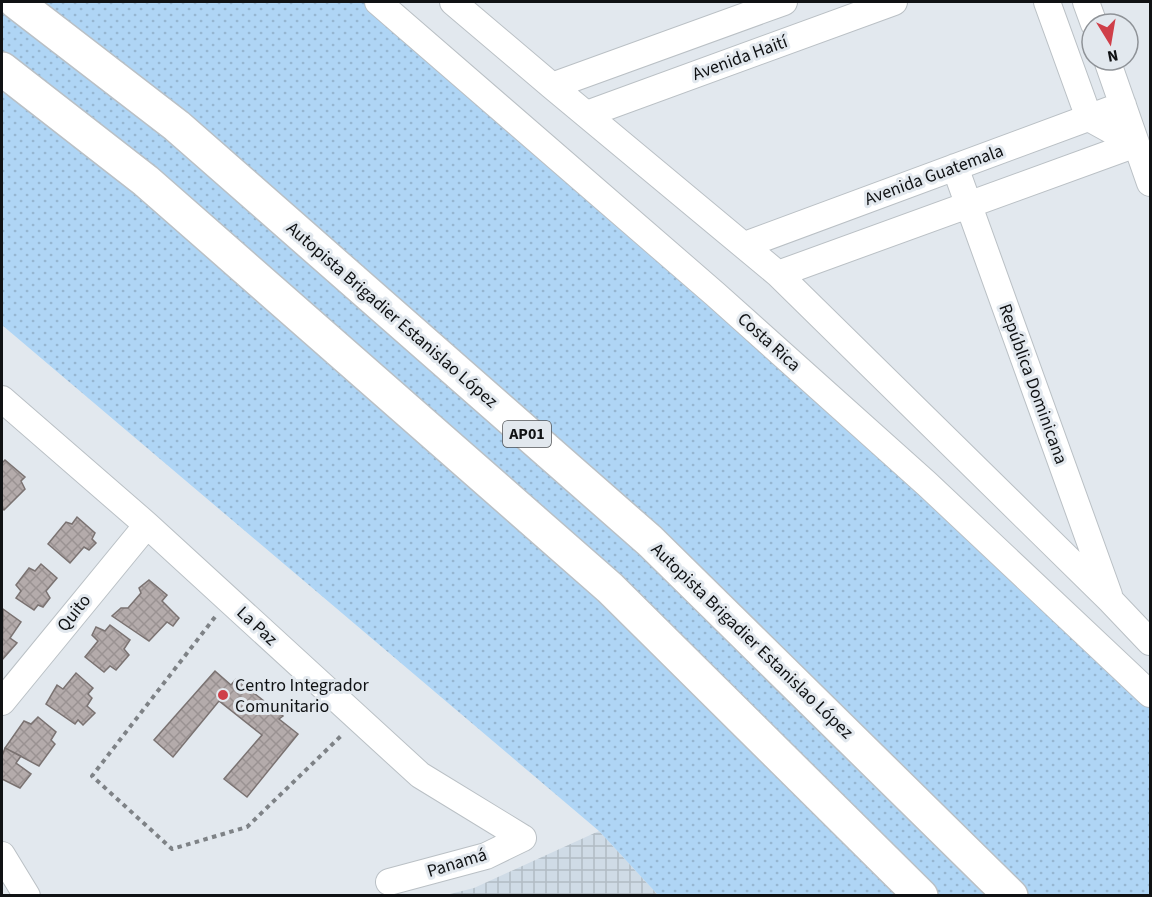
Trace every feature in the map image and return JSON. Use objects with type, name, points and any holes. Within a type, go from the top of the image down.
[{"type":"highway","name":"Autopista Brigadier Estanislao López","points":[[16,2],[177,126],[650,541],[1011,896]]},
{"type":"highway","points":[[2,69],[146,181],[610,588],[921,896]]},
{"type":"street","name":"Costa Rica","points":[[378,2],[715,294],[1148,687]]},
{"type":"street","points":[[453,2],[745,244],[778,274],[1150,642]]},
{"type":"street","points":[[552,86],[784,2]]},
{"type":"street","name":"Avenida Haití","points":[[587,114],[894,2]]},
{"type":"street","points":[[1047,2],[1089,118],[1136,144]]},
{"type":"street","points":[[1111,72],[1150,183]]},
{"type":"street","name":"Avenida Guatemala","points":[[745,244],[1123,105]]},
{"type":"street","points":[[778,274],[1136,144]]},
{"type":"street","name":"República Dominicana","points":[[955,167],[1111,601]]},
{"type":"street","name":"La Paz","points":[[5,409],[147,525],[420,775],[523,838]]},
{"type":"street","name":"Quito","points":[[2,702],[147,525]]},
{"type":"street","name":"Panamá","points":[[389,882],[486,856],[523,838]]},
{"type":"street","points":[[2,855],[27,896]]},
{"type":"path","points":[[228,600],[92,776],[172,849],[247,827],[359,719]]},
{"type":"shaded area","points":[[2,2],[378,2],[1150,694],[1150,895],[658,895],[599,831],[2,325]]},
{"type":"shaded area","points":[[599,831],[658,895],[442,896],[474,888]]},
{"type":"building","points":[[5,460],[25,477],[21,481],[25,489],[4,510],[2,508],[2,463]]},
{"type":"building","points":[[77,517],[95,533],[92,539],[96,543],[89,550],[84,547],[70,563],[48,544],[66,522],[72,524]]},
{"type":"building","points":[[41,564],[57,578],[46,591],[50,598],[43,607],[38,605],[34,610],[16,598],[21,591],[16,585],[29,568],[35,571]]},
{"type":"building","points":[[149,580],[167,595],[162,601],[179,618],[173,626],[167,622],[149,641],[112,616],[121,608],[128,608],[141,593],[139,588]]},
{"type":"building","points":[[3,609],[21,622],[10,638],[17,643],[2,660]]},
{"type":"building","points":[[110,625],[130,640],[124,649],[129,655],[116,670],[110,666],[104,672],[85,657],[98,641],[92,635],[96,627],[105,631]]},
{"type":"building","points":[[215,671],[231,685],[236,679],[283,716],[279,719],[298,734],[247,797],[224,779],[262,735],[219,701],[173,757],[154,740]]},
{"type":"building","points":[[76,673],[93,688],[88,694],[92,698],[87,706],[95,713],[83,725],[78,720],[75,724],[46,704],[57,685],[63,689]]},
{"type":"building","points":[[38,717],[56,732],[51,740],[55,744],[39,766],[5,748],[24,721],[31,724]]},
{"type":"building","points":[[5,748],[21,756],[16,763],[31,774],[20,788],[2,779],[2,756]]},
{"type":"place","name":"Centro Integrador Comunitario","points":[[223,695]]}]
